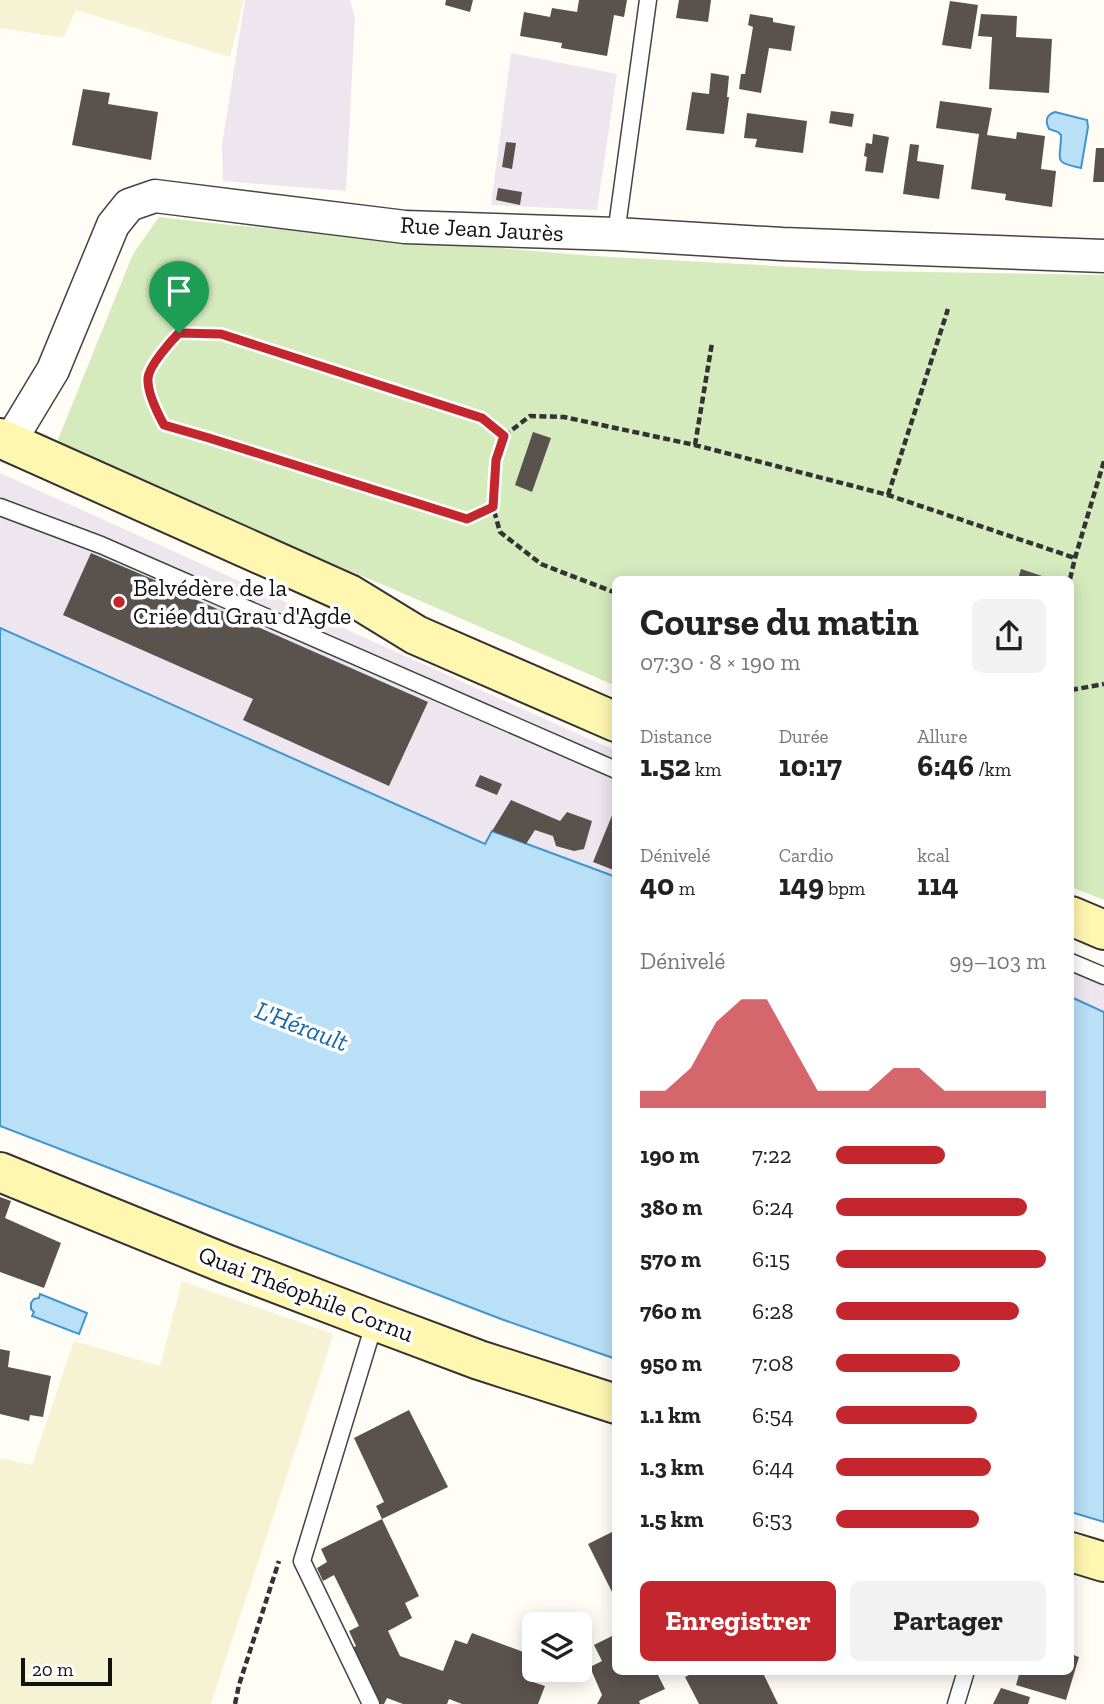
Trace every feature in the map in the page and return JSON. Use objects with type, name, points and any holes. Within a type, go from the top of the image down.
[{"type":"street","name":"Rue Jean Jaurès","points":[[5,441],[53,370],[113,225],[130,205],[155,196],[405,227],[1104,256]]},
{"type":"street","points":[[5,441],[349,594],[416,635],[612,720]]},
{"type":"street","points":[[1074,917],[1104,930]]},
{"type":"street","name":"Quai Théophile Cornu","points":[[0,1172],[375,1321],[479,1360],[612,1403]]},
{"type":"street","points":[[1074,1553],[1104,1562]]},
{"type":"lane","points":[[616,234],[648,0]]},
{"type":"lane","points":[[0,507],[101,545],[612,768]]},
{"type":"lane","points":[[1074,963],[1104,976]]},
{"type":"lane","points":[[372,1704],[302,1561],[375,1321]]},
{"type":"lane","points":[[956,1704],[965,1675]]},
{"type":"path","points":[[888,495],[948,309]]},
{"type":"path","points":[[493,507],[467,519],[164,425],[154,407],[148,378],[162,351],[179,333],[221,334],[482,418],[504,436]]},
{"type":"path","points":[[695,446],[712,343]]},
{"type":"path","points":[[612,591],[541,564],[500,532],[493,507],[496,460],[504,436],[530,416],[564,417],[695,446],[888,495],[1075,558]]},
{"type":"path","points":[[1071,576],[1104,461]]},
{"type":"path","points":[[1074,689],[1104,684]]},
{"type":"shaded area","points":[[0,0],[244,0],[230,57],[76,10],[63,38],[0,28]]},
{"type":"shaded area","points":[[245,0],[350,0],[355,18],[346,191],[223,181],[222,145]]},
{"type":"shaded area","points":[[511,53],[617,74],[597,210],[491,205]]},
{"type":"shaded area","points":[[0,473],[612,749],[612,876],[492,831],[486,844],[0,628]]},
{"type":"shaded area","points":[[1074,957],[1104,971],[1104,1012],[1074,998]]},
{"type":"shaded area","points":[[182,1281],[333,1334],[211,1704],[0,1704],[0,1458],[32,1465],[74,1341],[160,1366]]},
{"type":"green space","points":[[159,217],[593,256],[867,271],[1104,275],[1104,900],[1074,888],[1074,576],[612,576],[612,684],[55,447],[133,254]]},
{"type":"water","points":[[1055,112],[1087,120],[1081,168],[1066,164],[1060,159],[1061,135],[1049,129],[1047,123],[1048,117]]},
{"type":"water","name":"L'Hérault","points":[[0,628],[485,844],[492,831],[612,876],[612,1358],[501,1319],[0,1126]]},
{"type":"water","points":[[1074,998],[1104,1012],[1104,1522],[1074,1513]]},
{"type":"water","points":[[40,1294],[87,1313],[79,1334],[32,1316],[34,1312],[31,1303],[39,1298]]},
{"type":"building","points":[[446,0],[473,0],[470,12],[445,5]]},
{"type":"building","points":[[579,0],[627,0],[624,17],[614,15],[607,56],[561,48],[562,43],[520,36],[524,12],[550,17],[552,8],[577,12]]},
{"type":"building","points":[[679,0],[711,0],[708,22],[676,18]]},
{"type":"building","points":[[950,1],[978,5],[971,49],[942,45]]},
{"type":"building","points":[[750,14],[795,26],[791,51],[769,48],[761,93],[739,89],[741,74],[745,74],[753,27],[748,25]]},
{"type":"building","points":[[981,14],[1017,16],[1016,37],[1052,39],[1049,93],[989,89],[992,37],[978,36]]},
{"type":"building","points":[[711,73],[729,76],[724,134],[686,130],[692,92],[709,94]]},
{"type":"building","points":[[83,89],[110,93],[108,104],[158,112],[151,160],[72,145]]},
{"type":"building","points":[[940,101],[992,108],[987,135],[1016,139],[1017,132],[1045,136],[1041,169],[1056,171],[1052,207],[1005,200],[1006,194],[971,189],[979,134],[936,128]]},
{"type":"building","points":[[831,111],[854,114],[852,127],[829,123]]},
{"type":"building","points":[[747,113],[807,121],[803,153],[755,147],[757,139],[744,138]]},
{"type":"building","points":[[873,134],[889,137],[883,173],[865,171],[866,143],[872,144]]},
{"type":"building","points":[[506,142],[516,143],[512,169],[502,167]]},
{"type":"building","points":[[910,144],[919,145],[917,161],[944,165],[939,199],[903,194]]},
{"type":"building","points":[[1096,148],[1104,148],[1104,182],[1093,182]]},
{"type":"building","points":[[498,188],[522,192],[520,205],[496,200]]},
{"type":"building","points":[[533,432],[551,438],[532,492],[515,485]]},
{"type":"building","points":[[91,553],[164,584],[167,577],[176,580],[172,589],[428,702],[389,786],[243,720],[253,699],[63,615]]},
{"type":"building","points":[[1021,569],[1042,576],[1019,576]]},
{"type":"building","points":[[480,775],[502,784],[497,795],[475,786]]},
{"type":"building","points":[[511,800],[560,821],[567,812],[592,821],[584,849],[574,851],[556,846],[553,836],[535,830],[526,844],[492,831]]},
{"type":"building","points":[[612,815],[612,869],[593,862]]},
{"type":"building","points":[[0,1197],[11,1201],[5,1218],[61,1243],[44,1288],[0,1272]]},
{"type":"building","points":[[0,1349],[10,1351],[8,1367],[51,1376],[43,1417],[30,1415],[29,1421],[0,1414]]},
{"type":"building","points":[[409,1410],[448,1487],[382,1519],[376,1506],[384,1502],[354,1438]]},
{"type":"building","points":[[382,1519],[419,1596],[405,1603],[412,1618],[388,1631],[400,1656],[443,1671],[455,1640],[467,1644],[472,1633],[522,1652],[522,1682],[545,1686],[538,1704],[462,1704],[449,1699],[447,1704],[403,1704],[387,1698],[384,1704],[377,1704],[349,1650],[356,1646],[349,1631],[359,1626],[334,1575],[323,1581],[317,1568],[327,1562],[321,1549]]},
{"type":"building","points":[[612,1532],[612,1592],[588,1544]]},
{"type":"building","points":[[612,1636],[612,1675],[658,1675],[665,1689],[639,1701],[640,1704],[597,1704],[602,1695],[592,1666],[602,1661],[594,1645]]},
{"type":"building","points":[[1074,1655],[1079,1657],[1074,1674]]},
{"type":"building","points":[[764,1675],[778,1704],[699,1704],[685,1677]]},
{"type":"building","points":[[1019,1675],[1074,1675],[1066,1700],[1016,1685]]},
{"type":"building","points":[[1001,1688],[1030,1697],[1028,1704],[993,1704]]},
{"type":"place","name":"Belvédère de la Criée du Grau d'Agde","points":[[119,602]]},
{"type":"route","points":[[179,333],[221,334],[482,418],[504,436],[496,460],[493,507],[467,519],[164,425],[154,407],[148,378],[162,351],[179,333]]}]
